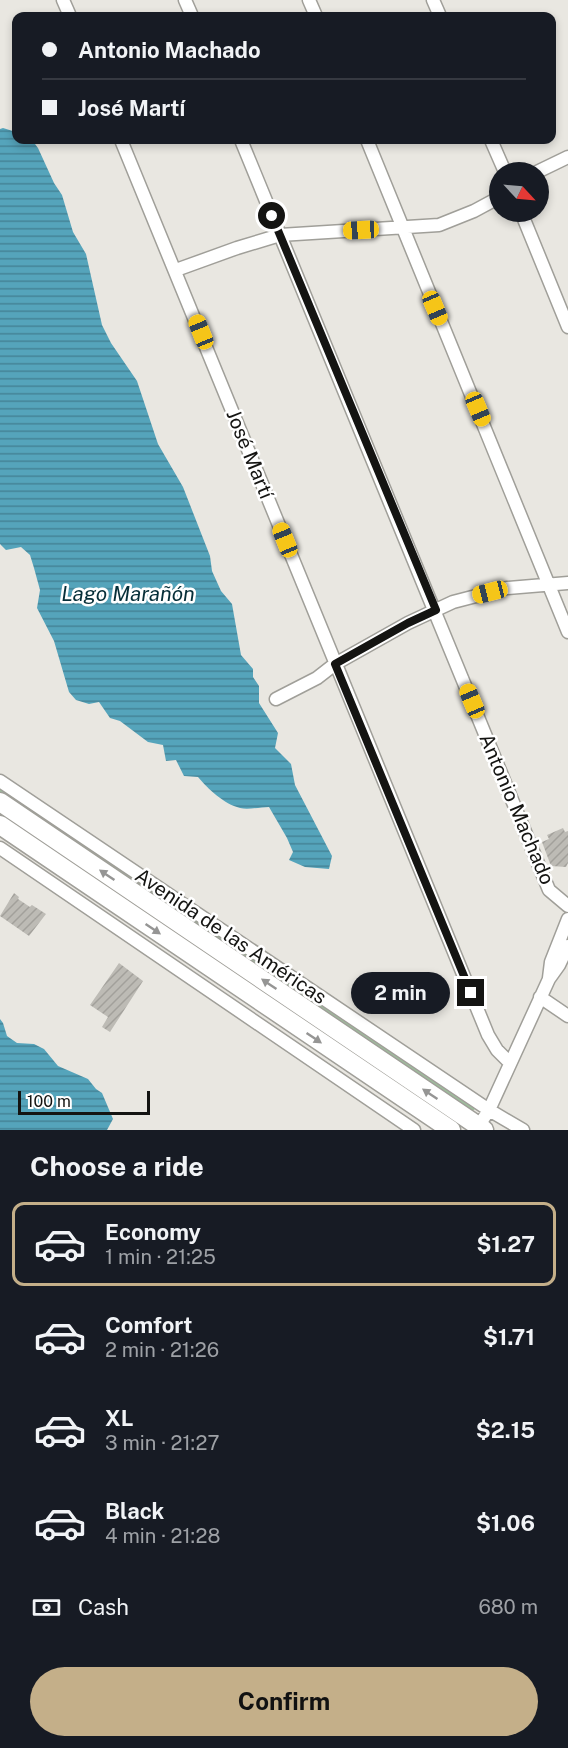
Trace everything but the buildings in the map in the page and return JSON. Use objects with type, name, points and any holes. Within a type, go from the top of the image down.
[{"type":"highway","name":"Avenida de las Américas","points":[[0,802],[480,1129]]},
{"type":"highway","name":"Avenida de las Américas","points":[[0,825],[451,1130]]},
{"type":"street","name":"José Martí","points":[[123,144],[488,1035],[497,1050],[510,1063]]},
{"type":"street","name":"Antonio Machado","points":[[243,144],[436,610],[549,890],[568,906]]},
{"type":"street","points":[[369,144],[568,632]]},
{"type":"street","points":[[493,144],[501,162]]},
{"type":"street","points":[[549,166],[568,157]]},
{"type":"street","points":[[176,270],[280,235],[439,225],[458,219],[489,203]]},
{"type":"street","points":[[525,222],[568,327]]},
{"type":"street","points":[[276,699],[317,678],[335,664],[408,623],[453,602],[490,592],[568,583]]},
{"type":"street","name":"Avenida de las Américas","points":[[0,781],[489,1110],[523,1130]]},
{"type":"street","points":[[0,848],[414,1130]]},
{"type":"street","points":[[549,979],[551,962],[568,919]]},
{"type":"street","points":[[480,1129],[540,997],[549,979],[560,965],[568,946]]},
{"type":"street","points":[[540,997],[568,1016]]},
{"type":"green space","points":[[0,786],[475,1109],[470,1113],[0,793]]},
{"type":"water","name":"Lago Marañón","points":[[0,129],[12,131],[12,144],[35,144],[62,195],[73,232],[86,254],[102,325],[111,343],[137,381],[158,444],[183,487],[210,556],[212,571],[221,591],[232,604],[241,655],[253,669],[253,677],[259,686],[259,703],[278,733],[275,748],[291,764],[295,785],[332,856],[329,869],[305,867],[289,860],[293,852],[269,807],[243,809],[222,800],[198,777],[184,776],[176,760],[166,761],[163,745],[148,742],[120,721],[110,718],[99,702],[89,704],[76,700],[69,692],[54,641],[37,608],[40,590],[30,555],[21,547],[6,550],[0,544]]},
{"type":"water","points":[[0,1019],[7,1036],[17,1043],[34,1044],[44,1049],[58,1066],[88,1079],[102,1093],[113,1119],[107,1130],[0,1130]]},
{"type":"route","points":[[272,216],[436,610],[335,664],[471,993]]}]
